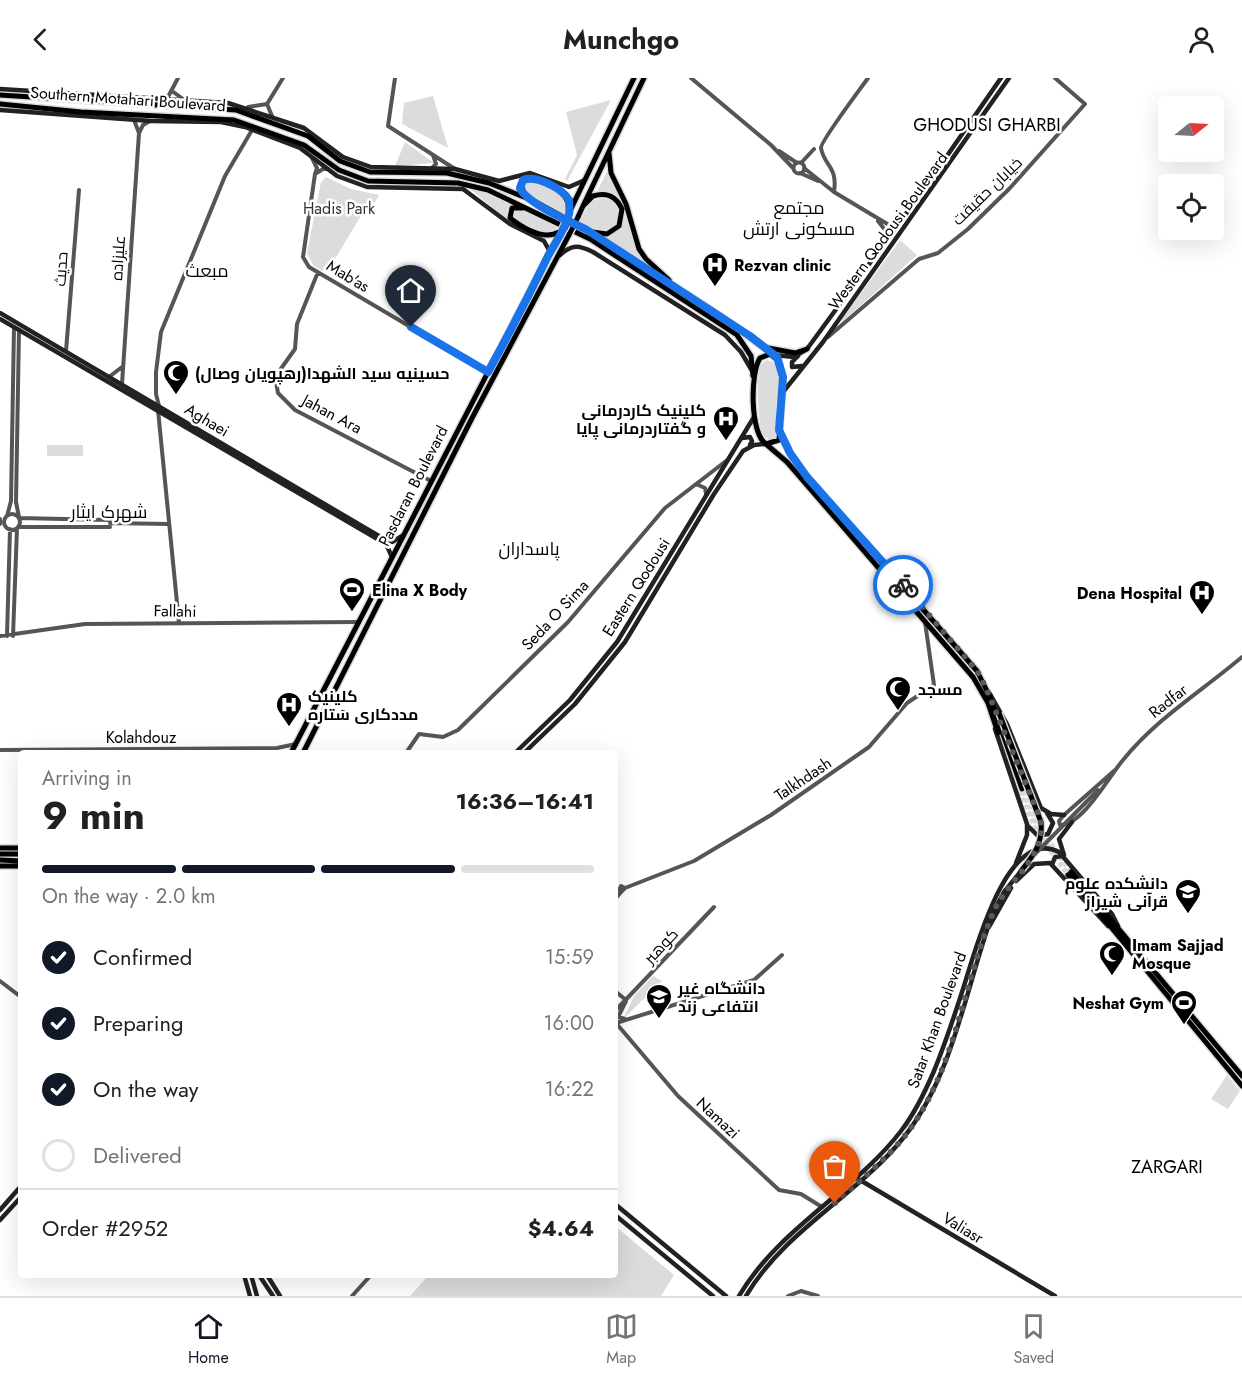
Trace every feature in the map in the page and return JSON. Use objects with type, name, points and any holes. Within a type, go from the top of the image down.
[{"type":"main road","points":[[0,89],[213,102],[248,107],[312,132],[337,154],[371,167],[455,169],[499,181],[530,173],[569,187],[585,180],[634,78]]},
{"type":"main road","points":[[583,206],[644,78]]},
{"type":"main road","name":"Western Qodousi Boulevard","points":[[782,394],[823,342],[1001,78]]},
{"type":"main road","name":"Western Qodousi Boulevard","points":[[798,356],[807,349],[980,120],[1009,78]]},
{"type":"main road","name":"ُSouthern Motahari Boulevard","points":[[0,95],[223,108],[250,114],[308,136],[340,161],[381,174],[447,173],[475,178],[534,201],[587,230],[674,286]]},
{"type":"main road","points":[[127,104],[143,99]]},
{"type":"main road","points":[[213,102],[223,108]]},
{"type":"main road","name":"ُSouthern Motahari Boulevard","points":[[0,104],[81,112],[234,120],[286,137],[304,145],[339,170],[380,183],[474,185],[502,195],[590,239],[722,325],[745,345]]},
{"type":"main road","points":[[0,110],[151,121],[202,119],[252,130],[300,148],[328,169],[367,187],[458,188],[468,191],[510,224],[544,241],[550,252]]},
{"type":"main road","points":[[617,111],[624,116]]},
{"type":"main road","points":[[81,112],[90,117]]},
{"type":"main road","points":[[975,116],[980,120]]},
{"type":"main road","points":[[609,153],[612,173],[626,204],[639,249],[646,259],[658,268],[674,286],[750,336],[774,355],[785,358],[798,356]]},
{"type":"main road","points":[[337,154],[340,161]]},
{"type":"main road","points":[[534,201],[520,188],[523,180],[529,178],[564,192],[569,200],[569,213]]},
{"type":"main road","name":"Pasdaran Boulevard","points":[[292,750],[561,231],[585,180]]},
{"type":"main road","points":[[367,187],[380,183]]},
{"type":"main road","points":[[421,184],[430,188]]},
{"type":"main road","points":[[583,206],[593,196],[603,194],[616,199],[622,209],[621,223],[614,231],[603,234],[587,230]]},
{"type":"main road","name":"Pasdaran Boulevard","points":[[304,750],[471,420],[560,255],[583,206]]},
{"type":"main road","points":[[538,213],[515,207],[509,215],[512,220],[542,236],[551,236],[561,231]]},
{"type":"main road","points":[[560,255],[568,247],[576,246],[593,252],[724,335],[741,352],[753,376]]},
{"type":"main road","name":"Aghaei","points":[[0,313],[150,400],[158,408]]},
{"type":"main road","name":"Aghaei","points":[[0,319],[158,408],[389,544]]},
{"type":"main road","points":[[745,345],[750,349],[754,347],[750,336]]},
{"type":"main road","points":[[745,345],[752,360],[756,433],[785,459],[978,684],[988,703],[1021,790],[986,688]]},
{"type":"main road","points":[[765,348],[795,353],[807,349]]},
{"type":"main road","points":[[753,376],[760,358],[774,355]]},
{"type":"main road","points":[[748,447],[779,440],[783,372],[774,355]]},
{"type":"main road","points":[[798,356],[792,362],[792,367],[795,369],[804,365]]},
{"type":"main road","name":"Eastern Qodousi","points":[[518,750],[570,700],[619,639],[754,417]]},
{"type":"main road","points":[[779,430],[790,453],[807,477],[970,663],[1003,715],[1036,800],[1052,820],[1052,830],[1048,834]]},
{"type":"main road","points":[[742,438],[748,436],[752,439],[748,447]]},
{"type":"main road","name":"Eastern Qodousi","points":[[527,750],[575,704],[625,642],[714,494],[748,447]]},
{"type":"main road","points":[[785,459],[785,454],[790,453]]},
{"type":"main road","points":[[392,557],[389,544],[402,536]]},
{"type":"main road","points":[[619,639],[625,642]]},
{"type":"main road","points":[[325,687],[334,691]]},
{"type":"main road","points":[[986,688],[999,713],[1040,818],[1041,834],[1036,852],[1022,871]]},
{"type":"main road","points":[[988,703],[1003,761],[1027,824],[1028,835],[1014,868]]},
{"type":"main road","points":[[1043,810],[1051,814],[1064,815]]},
{"type":"main road","points":[[1027,824],[1038,836],[1048,834],[1072,822]]},
{"type":"main road","points":[[1065,857],[1059,839],[1072,822]]},
{"type":"main road","points":[[0,848],[18,848]]},
{"type":"main road","points":[[1014,868],[1035,849],[1051,848],[1065,857],[1112,914],[1117,930]]},
{"type":"main road","points":[[987,929],[1014,883],[1034,864],[1037,855],[1033,852],[1027,854]]},
{"type":"main road","points":[[0,854],[18,854]]},
{"type":"main road","points":[[1052,865],[1057,855],[1065,857]]},
{"type":"main road","points":[[0,860],[18,861]]},
{"type":"main road","points":[[1034,864],[1052,865],[1097,917],[1117,930],[1242,1086]]},
{"type":"main road","points":[[0,866],[18,866]]},
{"type":"main road","name":"Satar Khan Boulevard","points":[[746,1296],[788,1241],[888,1146],[913,1115],[939,1058],[987,915],[1014,868]]},
{"type":"main road","name":"Satar Khan Boulevard","points":[[739,1296],[756,1270],[860,1180],[902,1140],[932,1091],[968,993],[987,929],[1004,892],[1022,871]]},
{"type":"main road","points":[[1069,873],[1242,1076]]},
{"type":"main road","name":"Valiasr","points":[[860,1180],[1055,1296]]},
{"type":"main road","points":[[0,1210],[18,1189]]},
{"type":"main road","points":[[0,1220],[18,1200]]},
{"type":"main road","points":[[618,1206],[726,1296]]},
{"type":"main road","points":[[618,1218],[713,1296]]},
{"type":"main road","points":[[245,1278],[250,1296]]},
{"type":"main road","points":[[252,1278],[256,1293]]},
{"type":"main road","points":[[255,1278],[265,1285]]},
{"type":"main road","points":[[261,1278],[273,1296]]},
{"type":"main road","points":[[269,1278],[280,1296]]},
{"type":"main road","points":[[699,1286],[704,1278]]},
{"type":"main road","points":[[256,1293],[260,1284],[265,1285]]},
{"type":"street","points":[[162,100],[172,91],[177,78]]},
{"type":"street","points":[[248,107],[267,104],[283,78]]},
{"type":"street","points":[[395,78],[388,126],[455,169]]},
{"type":"street","points":[[691,78],[771,145],[801,165],[834,192],[889,225],[898,226]]},
{"type":"street","points":[[834,192],[834,173],[821,148],[822,142],[843,117],[868,78]]},
{"type":"street","points":[[1055,78],[1060,83],[1064,78]]},
{"type":"street","name":"خیابان حقیقت","points":[[823,342],[922,258],[939,252],[972,225],[1010,188],[1085,104],[1060,83]]},
{"type":"street","points":[[172,91],[186,101]]},
{"type":"street","points":[[267,104],[272,116]]},
{"type":"street","name":"علیزاده","points":[[123,384],[140,133],[134,120]]},
{"type":"street","points":[[140,133],[143,125],[151,121]]},
{"type":"street","points":[[179,623],[156,394],[161,332],[225,176],[252,130]]},
{"type":"street","points":[[771,145],[795,172],[821,182]]},
{"type":"street","points":[[793,168],[801,165],[814,149]]},
{"type":"street","points":[[432,168],[436,164],[433,154]]},
{"type":"street","points":[[312,157],[316,168],[315,174]]},
{"type":"street","points":[[800,174],[801,165]]},
{"type":"street","points":[[315,174],[328,169]]},
{"type":"street","name":"Mab'as","points":[[315,174],[303,257],[309,267],[488,372]]},
{"type":"street","name":"حدیث","points":[[66,351],[79,190]]},
{"type":"street","points":[[869,212],[884,227],[882,248]]},
{"type":"street","name":"Jahan Ara","points":[[318,272],[297,324],[295,349],[275,377],[278,393],[295,410],[431,481]]},
{"type":"street","points":[[7,636],[9,529],[5,523],[13,501],[16,328]]},
{"type":"street","points":[[109,377],[123,367]]},
{"type":"street","points":[[150,400],[156,394]]},
{"type":"street","points":[[695,484],[729,459]]},
{"type":"street","points":[[695,484],[705,488],[706,495]]},
{"type":"street","name":"Seda O Sima","points":[[408,750],[419,734],[443,737],[459,730],[568,622],[665,508],[695,484]]},
{"type":"street","points":[[13,501],[19,517],[16,537],[13,636]]},
{"type":"street","points":[[110,523],[76,527],[26,526],[9,529],[0,525],[0,518],[12,514],[26,519],[168,524]]},
{"type":"street","points":[[26,519],[24,521],[26,526]]},
{"type":"street","points":[[76,519],[76,527]]},
{"type":"street","points":[[9,536],[13,533],[16,537]]},
{"type":"street","points":[[9,584],[15,584]]},
{"type":"street","name":"Fallahi","points":[[0,636],[13,636],[68,625],[352,623],[359,621]]},
{"type":"street","points":[[925,621],[927,639]]},
{"type":"street","points":[[352,623],[354,630]]},
{"type":"street","points":[[927,639],[935,633]]},
{"type":"street","name":"Talkhdash","points":[[620,889],[694,861],[771,815],[869,747],[907,703],[934,685],[927,639]]},
{"type":"street","name":"Radfar","points":[[1115,770],[1164,718],[1223,675],[1242,657]]},
{"type":"street","name":"Kolahdouz","points":[[0,750],[283,748],[296,744]]},
{"type":"street","points":[[1036,852],[1115,770]]},
{"type":"street","points":[[1115,770],[1100,792],[1072,822],[1060,825],[1059,821],[1064,815],[1115,770]]},
{"type":"street","name":"کوهبر","points":[[618,1011],[714,907]]},
{"type":"street","points":[[618,1022],[754,980],[782,955]]},
{"type":"street","points":[[0,981],[18,995]]},
{"type":"street","points":[[618,993],[626,1000]]},
{"type":"street","points":[[618,1015],[628,1019]]},
{"type":"street","name":"Namazi","points":[[618,1026],[678,1096],[779,1190],[801,1194],[822,1207]]},
{"type":"street","points":[[352,1296],[368,1278]]},
{"type":"street","points":[[788,1296],[801,1291],[818,1296]]},
{"type":"green space","points":[[433,96],[448,148],[402,124],[404,103]]},
{"type":"green space","points":[[611,100],[567,181],[565,179],[577,155],[566,112]]},
{"type":"green space","points":[[405,142],[434,163],[395,166]]},
{"type":"green space","points":[[608,169],[624,206],[638,253],[662,276],[599,236],[614,234],[625,218],[620,201],[596,194]]},
{"type":"green space","name":"Hadis Park","points":[[326,177],[351,189],[379,195],[373,205],[365,209],[329,269],[322,271],[313,265],[307,253],[321,182]]},
{"type":"green space","points":[[530,180],[560,192],[568,205],[565,215],[527,195],[523,184]]},
{"type":"green space","points":[[468,187],[515,204],[507,209],[508,221]]},
{"type":"green space","points":[[607,197],[613,201],[619,211],[615,227],[603,232],[579,223],[591,201]]},
{"type":"green space","points":[[519,209],[559,226],[552,232],[543,233],[512,217],[513,211]]},
{"type":"green space","points":[[900,240],[917,255],[841,323],[842,319]]},
{"type":"green space","points":[[767,360],[775,363],[779,375],[777,435],[771,440],[763,436],[761,431],[758,401],[760,365]]},
{"type":"green space","points":[[47,445],[83,445],[83,456],[47,456]]},
{"type":"green space","points":[[653,976],[662,981],[624,1018],[634,996]]},
{"type":"green space","points":[[1227,1075],[1240,1091],[1228,1109],[1211,1099]]},
{"type":"green space","points":[[618,1228],[674,1275],[661,1296],[410,1296],[426,1278],[618,1278]]},
{"type":"tunnel","points":[[1019,791],[1036,830],[1068,875]]},
{"type":"tunnel","points":[[1023,791],[1038,826],[1071,872]]},
{"type":"way so far","points":[[835,1203],[886,1158],[902,1140],[928,1101],[968,993],[993,913],[1004,892],[1036,852],[1042,826],[999,713],[977,671],[903,585]]},
{"type":"place","name":"Rezvan clinic","points":[[715,288]]},
{"type":"place","name":"حسینیه سید الشهدا(رهپویان وصال)","points":[[176,396]]},
{"type":"place","name":"کلینیک کاردرمانی و گفتاردرمانی پایا","points":[[726,442]]},
{"type":"place","name":"Elina X Body","points":[[352,613]]},
{"type":"place","name":"Dena Hospital","points":[[1202,616]]},
{"type":"place","name":"مسجد","points":[[898,712]]},
{"type":"place","name":"کلینیک مددکاری سَتاره","points":[[289,728]]},
{"type":"place","name":"دانشکده علوم قرآنی شیراز","points":[[1188,915]]},
{"type":"place","name":"Imam Sajjad Mosque","points":[[1112,977]]},
{"type":"place","name":"دانشگاه غیر انتفاعی زند","points":[[659,1020]]},
{"type":"place","name":"Neshat Gym","points":[[1184,1026]]},
{"type":"district","name":"GHODUSI GHARBI","points":[[987,125]]},
{"type":"district","name":"مجتمع مسکونی ارتش","points":[[799,218]]},
{"type":"district","name":"مبعث","points":[[207,271]]},
{"type":"district","name":"شهرک ایثار","points":[[109,512]]},
{"type":"district","name":"پاسداران","points":[[529,549]]},
{"type":"district","name":"ZARGARI","points":[[1167,1167]]},
{"type":"route","points":[[411,327],[488,372],[516,322],[561,231],[569,213],[569,200],[561,191],[532,178],[523,180],[520,188],[534,201],[560,216],[565,218],[583,228],[587,230],[750,336],[777,357],[783,377],[779,430],[784,443],[807,477],[903,585]]}]
